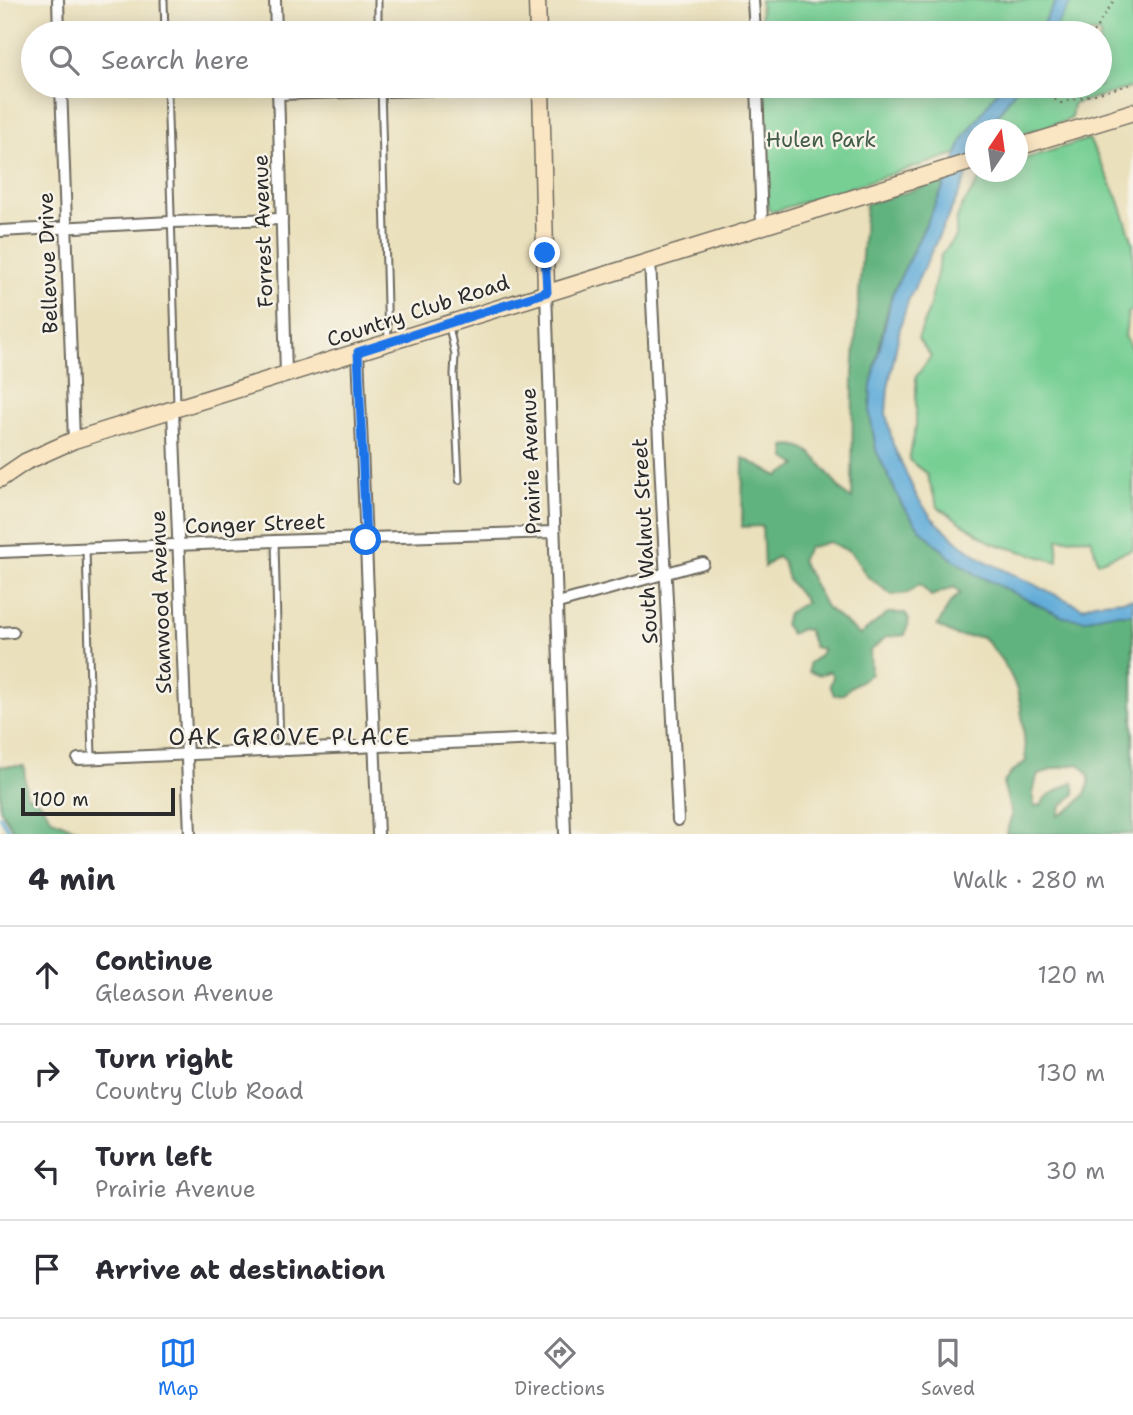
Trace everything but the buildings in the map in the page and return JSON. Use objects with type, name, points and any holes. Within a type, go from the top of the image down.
[{"type":"main road","points":[[537,0],[538,21]]},
{"type":"main road","name":"Prairie Avenue","points":[[541,98],[547,292]]},
{"type":"main road","points":[[1028,144],[1133,112]]},
{"type":"main road","name":"Country Club Road","points":[[0,479],[25,462],[74,440],[965,163]]},
{"type":"street","points":[[58,0],[59,21]]},
{"type":"street","points":[[275,0],[276,21]]},
{"type":"street","points":[[754,0],[755,21]]},
{"type":"street","name":"Bellevue Drive","points":[[61,98],[74,440]]},
{"type":"street","name":"Forrest Avenue","points":[[278,98],[286,374]]},
{"type":"street","points":[[757,98],[762,225]]},
{"type":"street","points":[[0,231],[282,219]]},
{"type":"street","name":"South Walnut Street","points":[[650,261],[678,820]]},
{"type":"street","name":"Prairie Avenue","points":[[547,292],[565,834]]},
{"type":"street","points":[[358,352],[378,834]]},
{"type":"street","name":"Stanwood Avenue","points":[[175,410],[190,834]]},
{"type":"street","name":"Conger Street","points":[[0,552],[554,532]]},
{"type":"street","points":[[558,603],[703,563]]},
{"type":"street","points":[[0,633],[13,632]]},
{"type":"street","points":[[78,760],[92,757],[376,748],[562,738]]},
{"type":"lane","points":[[164,0],[165,21]]},
{"type":"lane","points":[[378,0],[378,21]]},
{"type":"lane","points":[[167,98],[175,410]]},
{"type":"lane","points":[[381,98],[388,342]]},
{"type":"lane","points":[[448,323],[455,355],[460,480]]},
{"type":"lane","points":[[275,541],[280,751]]},
{"type":"lane","points":[[86,549],[92,757]]},
{"type":"path","points":[[1101,21],[1114,0]]},
{"type":"path","points":[[1112,90],[1133,84]]},
{"type":"path","points":[[1054,98],[1061,103],[1080,98]]},
{"type":"green space","name":"Hulen Park","points":[[760,0],[1133,0],[1133,87],[1112,93],[1112,21],[761,21]]},
{"type":"green space","name":"Hulen Park","points":[[764,98],[1094,98],[1073,104],[1071,119],[1028,132],[1028,119],[965,119],[965,151],[772,212],[768,209]]},
{"type":"green space","points":[[1089,139],[1118,198],[1133,243],[1133,310],[1128,313],[1125,336],[1133,352],[1133,549],[1098,562],[1091,538],[1058,539],[1058,562],[992,543],[938,507],[926,473],[909,460],[916,425],[916,377],[931,356],[918,339],[929,309],[941,255],[956,237],[956,222],[961,208],[978,182],[1028,182],[1028,158]]},
{"type":"green space","points":[[947,180],[892,295],[884,324],[871,386],[870,414],[876,450],[902,505],[950,557],[977,575],[1033,602],[1085,620],[1106,614],[1133,614],[1133,834],[1006,834],[1012,815],[1003,784],[1011,773],[1026,761],[1019,697],[1006,667],[983,637],[957,636],[937,626],[950,603],[960,593],[954,587],[931,596],[920,584],[908,593],[892,595],[867,576],[851,552],[829,542],[808,548],[801,560],[826,607],[860,635],[888,613],[905,613],[909,620],[905,635],[886,637],[870,651],[871,674],[844,694],[834,695],[830,685],[833,677],[830,671],[820,675],[809,672],[809,663],[819,656],[823,649],[814,647],[808,630],[801,629],[791,634],[784,624],[788,613],[806,602],[788,580],[783,561],[777,557],[764,567],[762,526],[742,527],[743,458],[778,476],[797,465],[786,458],[785,446],[796,446],[814,456],[852,499],[853,372],[866,204]],"holes":[[[1078,764],[1086,770],[1089,785],[1073,807],[1058,816],[1061,806],[1075,794],[1073,782],[1046,797],[1041,805],[1034,806],[1033,794],[1037,776],[1052,769]]]},
{"type":"green space","points":[[0,766],[24,766],[26,794],[41,803],[52,819],[81,831],[80,834],[10,834],[13,830],[0,809]]},
{"type":"water","points":[[1057,0],[1073,0],[1060,21],[1044,21]]},
{"type":"water","points":[[992,98],[1010,98],[995,119],[977,119]]},
{"type":"water","points":[[965,136],[965,180],[908,301],[900,328],[886,413],[893,445],[917,497],[933,519],[985,561],[1083,608],[1094,603],[1133,599],[1133,614],[1106,614],[1085,620],[1063,617],[977,575],[950,557],[921,530],[902,505],[876,450],[870,414],[871,386],[892,295]]},
{"type":"waterway","points":[[0,816],[11,834]]},
{"type":"district","name":"OAK GROVE PLACE","points":[[290,737]]},
{"type":"route","points":[[366,540],[358,352],[547,292],[545,253]]}]
